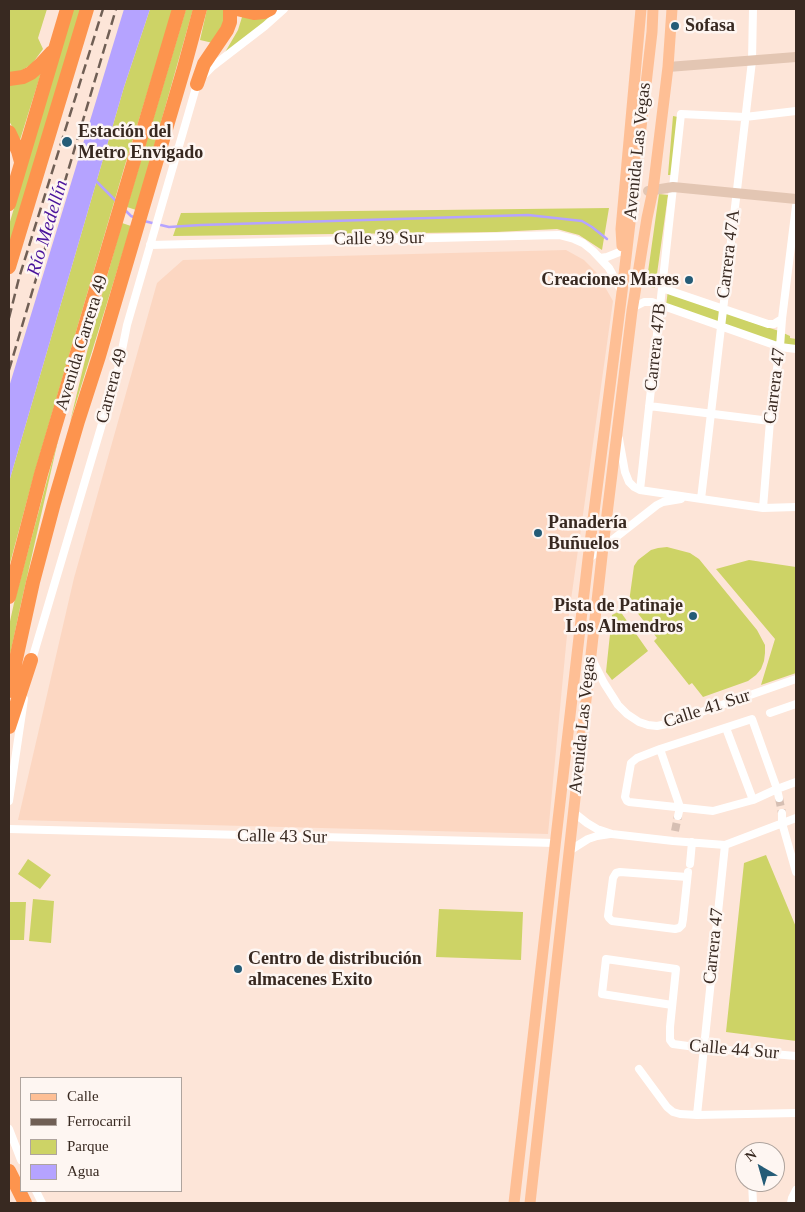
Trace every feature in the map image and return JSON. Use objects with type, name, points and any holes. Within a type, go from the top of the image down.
[{"type":"highway","points":[[10,200],[67,9]]},
{"type":"highway","points":[[9,267],[86,9]]},
{"type":"highway","name":"Avenida Carrera 49","points":[[9,597],[42,474],[179,9]]},
{"type":"highway","name":"Avenida Carrera 49","points":[[9,691],[54,503],[182,78],[200,9]]},
{"type":"highway","points":[[197,84],[204,64],[227,30],[230,22],[230,9]]},
{"type":"highway","points":[[237,9],[254,13],[270,9]]},
{"type":"highway","points":[[9,79],[23,77],[32,72],[55,50]]},
{"type":"highway","points":[[9,132],[21,162]]},
{"type":"highway","points":[[54,503],[69,382]]},
{"type":"highway","points":[[9,727],[31,660]]},
{"type":"highway","points":[[9,1171],[24,1203]]},
{"type":"main road","name":"Avenida Las Vegas","points":[[624,254],[621,229],[641,9]]},
{"type":"main road","name":"Avenida Las Vegas","points":[[651,190],[657,33],[653,9]]},
{"type":"main road","name":"Avenida Las Vegas","points":[[514,1203],[588,559],[622,292],[624,254],[657,33],[664,9]]},
{"type":"main road","name":"Avenida Las Vegas","points":[[530,1203],[603,546],[632,308],[668,68],[672,9]]},
{"type":"main road","points":[[624,254],[633,267],[639,268]]},
{"type":"main road","points":[[598,484],[600,500],[598,515],[602,520],[606,521]]},
{"type":"main road","points":[[532,1187],[538,1203]]},
{"type":"street","name":"Carrera 49","points":[[9,801],[31,660],[116,379],[127,326],[197,84],[208,70],[284,9]]},
{"type":"street","name":"Carrera 47A","points":[[700,499],[752,61],[753,9]]},
{"type":"street","points":[[668,68],[796,57]]},
{"type":"street","points":[[745,117],[796,111]]},
{"type":"street","name":"Carrera 47B","points":[[640,490],[681,114],[745,117]]},
{"type":"street","points":[[651,190],[673,187],[796,199]]},
{"type":"street","name":"Carrera 47","points":[[763,508],[770,421],[796,206]]},
{"type":"street","name":"Calle 39 Sur","points":[[150,244],[560,235],[568,236],[583,243],[600,258],[609,268],[622,292]]},
{"type":"street","points":[[600,258],[624,254]]},
{"type":"street","points":[[662,288],[768,324],[774,324],[782,319]]},
{"type":"street","points":[[632,308],[647,301],[660,304],[780,347],[796,349]]},
{"type":"street","points":[[649,406],[770,421]]},
{"type":"street","points":[[617,430],[625,472],[629,482],[640,490],[763,508],[796,507]]},
{"type":"street","points":[[588,559],[657,505],[672,500],[688,498]]},
{"type":"street","name":"Calle 41 Sur","points":[[591,656],[604,683],[618,705],[639,722],[648,725],[667,724],[796,679]]},
{"type":"street","points":[[770,713],[796,704]]},
{"type":"street","points":[[779,798],[777,789],[752,719],[637,758],[631,763],[625,797],[629,802],[713,811],[753,800],[777,789],[796,782]]},
{"type":"street","points":[[726,728],[753,800]]},
{"type":"street","points":[[660,749],[680,807],[678,816]]},
{"type":"street","points":[[573,812],[597,829],[612,834],[725,845],[796,818]]},
{"type":"street","points":[[782,813],[782,823],[794,859],[796,872]]},
{"type":"street","name":"Calle 43 Sur","points":[[9,830],[555,843]]},
{"type":"street","points":[[673,841],[675,831]]},
{"type":"street","points":[[569,851],[588,839],[612,834]]},
{"type":"street","points":[[688,871],[616,873],[613,878],[609,918],[612,921],[679,928],[683,920],[692,842]]},
{"type":"street","name":"Carrera 47","points":[[697,1115],[725,845]]},
{"type":"street","points":[[606,959],[676,970],[672,1005],[602,994],[606,959]]},
{"type":"street","name":"Calle 44 Sur","points":[[672,1005],[670,1040],[673,1044],[796,1056]]},
{"type":"street","points":[[640,1069],[667,1106],[673,1112],[680,1114],[796,1113]]},
{"type":"street","points":[[9,1128],[20,1157]]},
{"type":"street","points":[[791,1203],[796,1190]]},
{"type":"shaded area","points":[[566,250],[584,260],[597,273],[613,301],[569,614],[548,834],[18,820],[74,578],[157,283],[183,260]]},
{"type":"green space","points":[[9,9],[47,9],[38,38],[43,49],[32,64],[16,74],[9,74]]},
{"type":"green space","points":[[73,9],[81,9],[9,252],[9,225]]},
{"type":"green space","points":[[150,9],[173,9],[35,471],[9,567],[9,482],[124,87]]},
{"type":"green space","points":[[186,9],[193,9],[136,210],[127,207]]},
{"type":"green space","points":[[207,9],[225,9],[225,22],[213,43],[200,40]]},
{"type":"green space","points":[[279,9],[268,20],[224,54],[238,30],[242,17]]},
{"type":"green space","points":[[41,73],[20,140],[9,121],[9,85],[15,85]]},
{"type":"green space","points":[[673,116],[678,117],[672,175],[668,175]]},
{"type":"green space","points":[[659,194],[668,195],[655,288],[646,286]]},
{"type":"green space","points":[[609,208],[602,250],[579,235],[557,229],[496,232],[173,236],[181,213]]},
{"type":"green space","points":[[122,223],[131,226],[70,422],[94,323]]},
{"type":"green space","points":[[668,290],[790,336],[790,338],[796,339],[796,349],[666,306]]},
{"type":"green space","points":[[59,436],[9,660],[9,626],[14,603]]},
{"type":"green space","name":"Pista de Patinaje Los Almendros","points":[[667,547],[690,553],[699,559],[757,630],[765,645],[764,661],[761,669],[748,681],[703,697],[692,683],[689,685],[654,641],[657,638],[629,602],[634,566],[638,560],[651,550]]},
{"type":"green space","points":[[749,560],[796,567],[796,673],[761,685],[775,639],[716,569]]},
{"type":"green space","points":[[620,611],[648,651],[612,680],[606,672],[612,615]]},
{"type":"green space","points":[[766,855],[796,927],[796,1041],[726,1032],[744,863]]},
{"type":"green space","points":[[28,859],[51,875],[40,889],[18,874]]},
{"type":"green space","points":[[33,899],[54,901],[51,943],[29,941]]},
{"type":"green space","points":[[9,902],[26,902],[24,940],[9,940]]},
{"type":"green space","points":[[439,909],[523,912],[521,960],[436,957]]},
{"type":"water","points":[[124,9],[150,9],[124,87],[9,482],[9,387]]},
{"type":"waterway","points":[[96,181],[117,202]]},
{"type":"waterway","points":[[125,210],[136,218]]},
{"type":"waterway","points":[[144,221],[169,227],[528,215],[582,221],[607,239]]},
{"type":"tunnel","points":[[779,798],[782,813]]},
{"type":"tunnel","points":[[675,831],[678,816]]},
{"type":"railway","points":[[9,318],[19,278],[103,9]]},
{"type":"railway","points":[[9,370],[116,9]]},
{"type":"place","name":"Sofasa","points":[[675,26]]},
{"type":"place","name":"Estación del Metro Envigado","points":[[67,142]]},
{"type":"place","name":"Creaciones Mares","points":[[689,280]]},
{"type":"place","name":"Panadería Buñuelos","points":[[538,533]]},
{"type":"place","name":"Pista de Patinaje Los Almendros","points":[[693,616]]},
{"type":"place","name":"Centro de distribución almacenes Exito","points":[[238,969]]},
{"type":"water label","name":"Río Medellín","points":[[48,228]]}]
